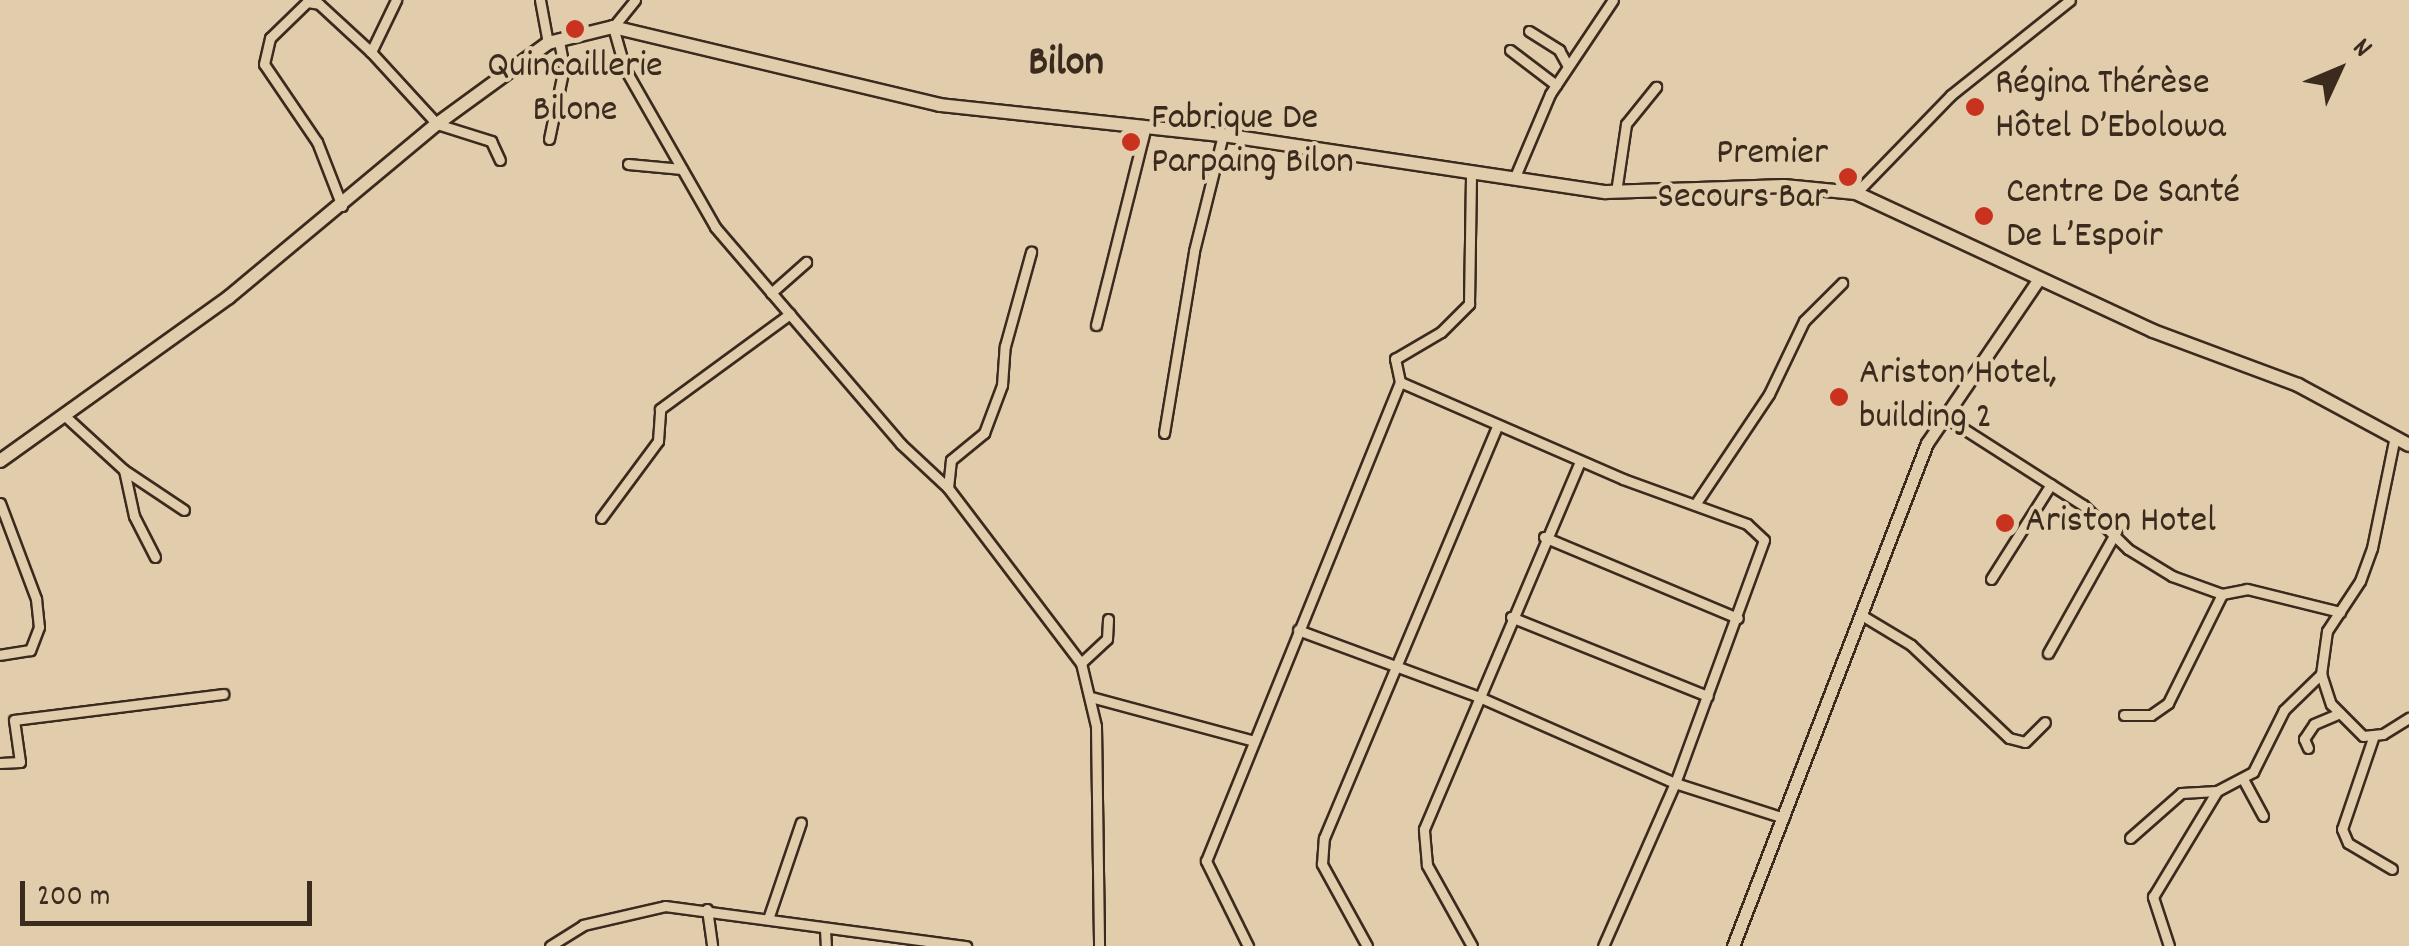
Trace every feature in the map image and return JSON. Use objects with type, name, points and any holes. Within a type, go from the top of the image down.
[{"type":"main road","points":[[0,461],[230,297],[437,124],[554,42],[614,27],[940,106],[1040,112],[1145,130],[1223,135],[1616,192],[1784,186],[1856,193],[2038,280],[2298,385],[2409,445]]},
{"type":"street","points":[[372,52],[396,0]]},
{"type":"street","points":[[540,0],[564,67],[548,139]]},
{"type":"street","points":[[636,0],[614,27],[624,69],[715,227],[901,444],[948,488],[1081,663],[1092,697],[1098,946]]},
{"type":"street","points":[[1514,179],[1556,85],[1613,0]]},
{"type":"street","points":[[1856,193],[1950,95],[2070,0]]},
{"type":"street","points":[[342,206],[317,142],[264,64],[270,38],[307,2],[319,4],[372,52],[437,124],[490,140],[500,160]]},
{"type":"street","points":[[1529,31],[1559,50],[1568,66]]},
{"type":"street","points":[[1510,50],[1556,85]]},
{"type":"street","points":[[1616,192],[1626,124],[1656,87]]},
{"type":"street","points":[[1096,325],[1145,130]]},
{"type":"street","points":[[1164,434],[1194,251],[1223,135]]},
{"type":"street","points":[[628,164],[682,169]]},
{"type":"street","points":[[1248,946],[1206,861],[1400,382],[1395,359],[1442,332],[1469,304],[1471,172]]},
{"type":"street","points":[[948,488],[951,460],[984,433],[1002,386],[1005,346],[1031,252]]},
{"type":"street","points":[[771,292],[806,262]]},
{"type":"street","points":[[1734,946],[1942,415],[2038,280]]},
{"type":"street","points":[[1696,504],[1769,394],[1804,322],[1842,283]]},
{"type":"street","points":[[601,518],[658,441],[660,409],[790,314]]},
{"type":"street","points":[[1400,382],[1452,400],[1496,426],[1580,461],[1747,524],[1764,540],[1675,783],[1602,946]]},
{"type":"street","points":[[1942,415],[2051,484],[2116,532],[2128,549],[2172,576],[2222,594],[2247,589],[2340,612]]},
{"type":"street","points":[[65,416],[124,470],[184,510]]},
{"type":"street","points":[[1367,946],[1330,885],[1320,852],[1496,426]]},
{"type":"street","points":[[2130,838],[2182,793],[2217,791],[2243,779],[2267,752],[2284,710],[2320,674],[2327,631],[2372,548],[2395,436]]},
{"type":"street","points":[[1472,946],[1422,850],[1424,829],[1544,537],[1580,461]]},
{"type":"street","points":[[124,470],[134,516],[154,556]]},
{"type":"street","points":[[1991,579],[2051,484]]},
{"type":"street","points":[[0,503],[36,599],[39,627],[30,650],[0,655]]},
{"type":"street","points":[[2048,653],[2116,532]]},
{"type":"street","points":[[1544,537],[1738,618]]},
{"type":"street","points":[[2124,715],[2152,715],[2168,703],[2222,594]]},
{"type":"street","points":[[1511,616],[1708,696]]},
{"type":"street","points":[[1863,616],[1911,645],[2009,738],[2025,742],[2045,722]]},
{"type":"street","points":[[1081,663],[1107,639],[1108,619]]},
{"type":"street","points":[[1298,630],[1479,697],[1675,783],[1784,818]]},
{"type":"street","points":[[2320,674],[2340,713],[2355,730],[2374,738]]},
{"type":"street","points":[[0,764],[20,762],[14,720],[222,694]]},
{"type":"street","points":[[1092,697],[1254,741]]},
{"type":"street","points":[[2308,748],[2304,739],[2314,724],[2340,713]]},
{"type":"street","points":[[2392,869],[2348,843],[2342,829],[2374,738],[2409,718]]},
{"type":"street","points":[[2243,779],[2263,816]]},
{"type":"street","points":[[2169,946],[2153,896],[2217,791]]},
{"type":"street","points":[[768,919],[800,822]]},
{"type":"street","points":[[707,909],[712,946]]},
{"type":"street","points":[[550,946],[584,925],[628,912],[707,909],[824,929],[963,946]]},
{"type":"street","points":[[824,929],[826,946]]},
{"type":"place","name":"Quincaillerie Bilone","points":[[575,29]]},
{"type":"place","name":"Régina Thérèse Hôtel D’Ebolowa","points":[[1975,107]]},
{"type":"place","name":"Fabrique De Parpaing Bilon","points":[[1131,142]]},
{"type":"place","name":"Premier Secours Bar","points":[[1848,177]]},
{"type":"place","name":"Centre De Santé De L’Espoir","points":[[1984,216]]},
{"type":"place","name":"Ariston Hotel, building 2","points":[[1839,397]]},
{"type":"place","name":"Ariston Hotel","points":[[2005,523]]},
{"type":"district","name":"Bilon","points":[[1066,65]]}]
